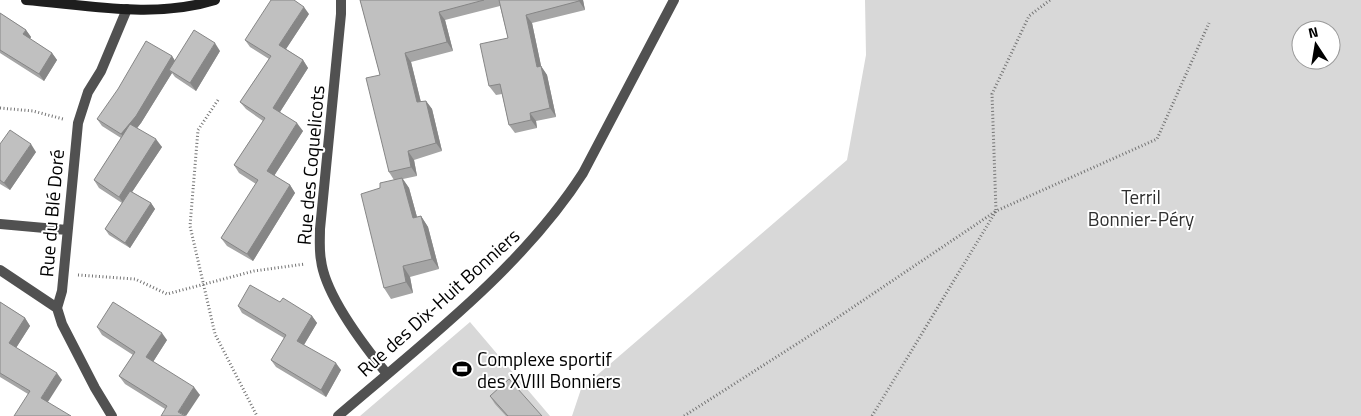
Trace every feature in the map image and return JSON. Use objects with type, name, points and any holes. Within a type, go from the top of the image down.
[{"type":"street","points":[[26,0],[127,9],[156,9],[216,0]]},
{"type":"street","name":"Rue des Coquelicots","points":[[341,0],[320,229],[321,262],[332,293],[387,374]]},
{"type":"street","name":"Rue des Dix-Huit Bonniers","points":[[338,416],[464,308],[532,241],[574,188],[674,0]]},
{"type":"street","name":"Rue du Blé Doré","points":[[57,308],[62,291],[78,124],[88,92],[101,71],[127,9]]},
{"type":"street","points":[[0,224],[67,230]]},
{"type":"street","points":[[0,270],[57,308],[69,340],[112,416]]},
{"type":"path","points":[[872,416],[996,211],[992,94],[1029,16],[1050,0]]},
{"type":"path","points":[[684,416],[828,324],[996,211],[1157,139],[1210,23]]},
{"type":"path","points":[[218,100],[198,130],[190,226],[215,334],[257,416]]},
{"type":"path","points":[[0,108],[33,111],[78,124]]},
{"type":"path","points":[[63,274],[134,279],[168,294],[254,271],[321,262]]},
{"type":"green space","name":"Terril Bonnier-Péry","points":[[865,0],[1361,0],[1361,416],[572,416],[581,389],[847,160],[866,55]]},
{"type":"green space","name":"Complexe sportif des XVIII Bonniers","points":[[470,322],[550,416],[360,416]]},
{"type":"building","points":[[271,0],[294,0],[304,7],[279,45],[303,60],[273,108],[297,123],[267,171],[290,185],[247,254],[221,238],[258,180],[234,165],[265,118],[240,102],[271,56],[245,40]]},
{"type":"building","points":[[360,0],[484,0],[439,12],[447,42],[405,53],[417,102],[426,101],[436,143],[408,151],[411,167],[389,172],[366,78],[380,75]]},
{"type":"building","points":[[499,0],[579,0],[526,15],[537,67],[541,66],[550,108],[530,113],[531,120],[509,125],[500,84],[489,86],[480,44],[508,38]]},
{"type":"building","points":[[0,13],[26,30],[23,34],[52,53],[39,74],[0,50]]},
{"type":"building","points":[[194,30],[215,43],[190,83],[169,70]]},
{"type":"building","points":[[146,41],[172,56],[136,116],[121,134],[97,119],[118,89]]},
{"type":"building","points":[[130,124],[156,139],[119,197],[94,180]]},
{"type":"building","points":[[10,130],[31,144],[4,183],[0,180],[0,144]]},
{"type":"building","points":[[402,178],[413,218],[421,216],[432,259],[403,266],[406,282],[384,288],[361,194],[380,188],[380,183]]},
{"type":"building","points":[[130,191],[151,203],[125,243],[105,229]]},
{"type":"building","points":[[250,285],[280,302],[283,298],[312,316],[297,341],[336,363],[321,390],[271,360],[286,335],[238,306]]},
{"type":"building","points":[[0,302],[25,318],[9,343],[57,373],[41,398],[71,416],[14,416],[30,391],[0,373]]},
{"type":"building","points":[[113,302],[162,333],[146,357],[194,387],[178,412],[185,416],[161,416],[167,406],[119,376],[135,352],[97,327]]},
{"type":"building","points":[[509,379],[542,416],[508,416],[490,396]]},
{"type":"place","name":"Complexe sportif des XVIII Bonniers","points":[[462,369]]}]
